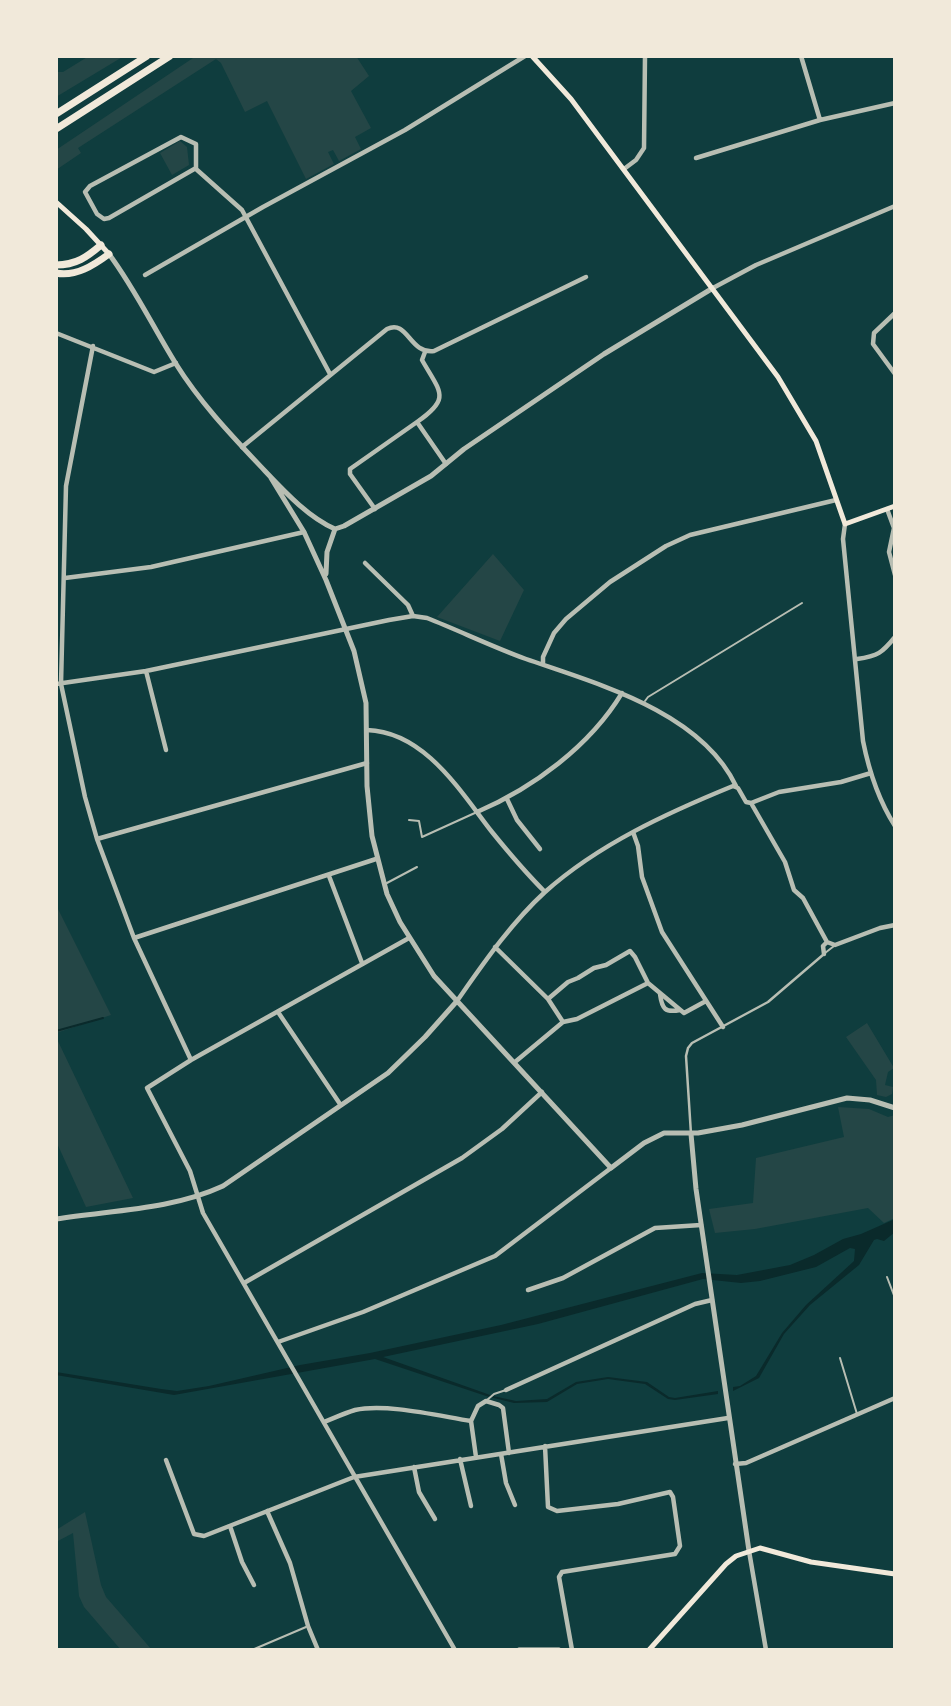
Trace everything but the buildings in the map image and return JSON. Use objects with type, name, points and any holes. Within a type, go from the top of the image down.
[{"type":"highway","points":[[56,114],[147,56]]},
{"type":"highway","points":[[57,129],[170,56]]},
{"type":"highway","points":[[56,265],[70,265],[86,258],[102,245]]},
{"type":"highway","points":[[56,273],[65,275],[91,267],[109,254]]},
{"type":"main road","points":[[532,56],[563,89],[778,377],[816,441],[845,524],[895,506]]},
{"type":"main road","points":[[56,202],[109,254]]},
{"type":"main road","points":[[649,1650],[718,1573],[736,1556],[749,1551],[760,1548],[811,1562],[895,1574]]},
{"type":"main road","points":[[519,1650],[559,1650]]},
{"type":"street","points":[[145,275],[405,130],[525,56]]},
{"type":"street","points":[[624,169],[636,160],[644,148],[645,56]]},
{"type":"street","points":[[801,56],[820,120]]},
{"type":"street","points":[[696,159],[820,120],[895,103]]},
{"type":"street","points":[[196,169],[104,219],[97,215],[85,192],[90,186],[181,137],[196,144],[196,169],[242,210],[330,373]]},
{"type":"street","points":[[109,254],[129,280],[176,363],[200,399],[271,478],[319,522],[335,528],[375,509],[446,465],[464,449],[604,354],[713,288],[756,265],[895,206]]},
{"type":"street","points":[[243,447],[330,373],[393,326],[400,327],[418,349],[425,352],[434,351],[586,276]]},
{"type":"street","points":[[895,313],[874,332],[873,344],[895,374]]},
{"type":"street","points":[[56,333],[155,372],[176,363]]},
{"type":"street","points":[[93,346],[66,486],[65,578],[58,684],[97,839],[134,938],[191,1060]]},
{"type":"street","points":[[375,509],[350,474],[350,469],[438,407],[439,390],[422,360],[425,352]]},
{"type":"street","points":[[417,422],[446,465]]},
{"type":"street","points":[[271,478],[304,532],[327,580],[354,652],[363,687],[368,730],[370,824],[376,859],[384,885],[409,938],[433,976],[611,1168]]},
{"type":"street","points":[[543,664],[543,657],[554,633],[566,618],[610,582],[666,545],[690,535],[836,500]]},
{"type":"street","points":[[887,509],[894,528],[889,552],[895,575]]},
{"type":"street","points":[[845,524],[843,539],[857,659],[863,741],[883,804],[895,826]]},
{"type":"street","points":[[327,580],[327,552],[335,528]]},
{"type":"street","points":[[65,578],[151,567],[304,532]]},
{"type":"street","points":[[365,564],[408,605],[413,616]]},
{"type":"street","points":[[58,684],[146,671],[257,648],[269,643],[413,616],[427,618],[622,693],[694,734],[711,749],[746,802],[751,803],[779,792],[841,782],[872,773]]},
{"type":"street","points":[[857,659],[883,652],[895,637]]},
{"type":"street","points":[[146,671],[166,750]]},
{"type":"street","points":[[477,812],[507,799],[580,744],[609,715],[622,693]]},
{"type":"street","points":[[368,730],[395,735],[423,752],[445,772],[513,858],[545,892]]},
{"type":"street","points":[[97,839],[367,763]]},
{"type":"street","points":[[56,1219],[175,1203],[199,1197],[223,1186],[388,1073],[457,1001],[495,947],[545,892],[603,849],[633,832],[736,786]]},
{"type":"street","points":[[507,799],[517,820],[540,849]]},
{"type":"street","points":[[751,803],[785,862],[794,890],[803,898],[827,942],[835,945],[895,925]]},
{"type":"street","points":[[633,832],[638,846],[642,877],[662,932],[723,1027]]},
{"type":"street","points":[[134,938],[376,859]]},
{"type":"street","points":[[329,876],[362,963]]},
{"type":"street","points":[[409,938],[191,1060],[148,1088],[190,1171],[203,1213],[456,1650]]},
{"type":"street","points":[[766,1650],[735,1464],[701,1225],[686,1056],[688,1048],[768,1002],[824,954],[823,946],[827,942]]},
{"type":"street","points":[[495,947],[548,999],[563,1022]]},
{"type":"street","points":[[548,999],[568,982],[630,951],[648,983],[684,1013],[706,1001]]},
{"type":"street","points":[[515,1062],[563,1022],[578,1019],[648,983]]},
{"type":"street","points":[[660,993],[664,1010],[680,1010]]},
{"type":"street","points":[[278,1012],[340,1104]]},
{"type":"street","points":[[244,1283],[462,1158],[502,1129],[542,1092]]},
{"type":"street","points":[[278,1342],[363,1312],[495,1256],[654,1137],[674,1131],[698,1133],[753,1122],[847,1098],[859,1098],[895,1108]]},
{"type":"street","points":[[528,1290],[563,1278],[655,1228],[701,1225]]},
{"type":"street","points":[[506,1391],[695,1304],[713,1300]]},
{"type":"street","points":[[735,1464],[746,1463],[895,1398]]},
{"type":"street","points":[[476,1457],[471,1420],[478,1406],[487,1400],[503,1408],[509,1453]]},
{"type":"street","points":[[324,1422],[356,1410],[404,1410],[471,1420]]},
{"type":"street","points":[[166,1460],[194,1534],[204,1536],[354,1477],[728,1418]]},
{"type":"street","points":[[545,1446],[548,1507],[557,1511],[618,1504],[670,1493],[674,1497],[680,1546],[675,1553],[562,1572],[559,1577],[572,1650]]},
{"type":"street","points":[[501,1454],[506,1483],[515,1505]]},
{"type":"street","points":[[460,1459],[471,1506]]},
{"type":"street","points":[[414,1467],[419,1492],[435,1519]]},
{"type":"street","points":[[267,1511],[290,1563],[308,1626],[318,1650]]},
{"type":"street","points":[[230,1526],[242,1562],[254,1585]]},
{"type":"lane","points":[[643,705],[648,697],[802,603]]},
{"type":"lane","points":[[409,820],[419,821],[422,838],[477,812]]},
{"type":"lane","points":[[384,885],[417,867]]},
{"type":"lane","points":[[824,954],[835,945]]},
{"type":"lane","points":[[887,1277],[895,1298]]},
{"type":"lane","points":[[840,1358],[857,1414]]},
{"type":"lane","points":[[487,1400],[494,1394],[506,1391]]},
{"type":"lane","points":[[252,1650],[308,1626]]},
{"type":"shaded area","points":[[89,56],[124,56],[56,97],[56,72],[63,72]]},
{"type":"shaded area","points":[[196,56],[356,56],[369,76],[351,91],[371,128],[355,137],[361,149],[339,161],[333,150],[328,152],[334,164],[306,179],[267,101],[245,112],[221,63],[216,59],[78,148],[81,153],[56,170],[56,150]]},
{"type":"shaded area","points":[[180,141],[187,147],[189,165],[172,175],[160,153]]},
{"type":"shaded area","points":[[493,554],[524,590],[500,641],[437,617]]},
{"type":"shaded area","points":[[56,905],[111,1015],[56,1033]]},
{"type":"shaded area","points":[[867,1023],[894,1068],[888,1072],[885,1085],[893,1087],[892,1094],[886,1097],[877,1095],[876,1080],[846,1037]]},
{"type":"shaded area","points":[[56,1037],[133,1198],[86,1207],[56,1141]]},
{"type":"shaded area","points":[[838,1107],[869,1109],[888,1117],[895,1115],[895,1218],[884,1223],[868,1208],[755,1229],[715,1233],[709,1209],[753,1203],[756,1158],[844,1137]]},
{"type":"shaded area","points":[[895,1219],[895,1232],[884,1241],[874,1240],[859,1265],[810,1305],[784,1334],[759,1378],[733,1391],[733,1387],[740,1386],[756,1376],[782,1333],[806,1305],[854,1261],[855,1249],[850,1248],[816,1267],[760,1281],[741,1283],[703,1279],[538,1324],[383,1357],[493,1396],[516,1401],[547,1399],[576,1382],[608,1377],[647,1382],[669,1397],[675,1398],[718,1391],[718,1394],[675,1400],[668,1399],[645,1384],[608,1379],[577,1384],[547,1402],[514,1403],[375,1359],[174,1395],[56,1375],[56,1372],[177,1391],[209,1386],[501,1325],[702,1273],[737,1275],[790,1265],[843,1239]]},
{"type":"shaded area","points":[[85,1512],[106,1597],[152,1650],[121,1650],[84,1607],[79,1596],[73,1533],[56,1542],[56,1530]]},
{"type":"waterway","points":[[56,1031],[103,1018]]}]
